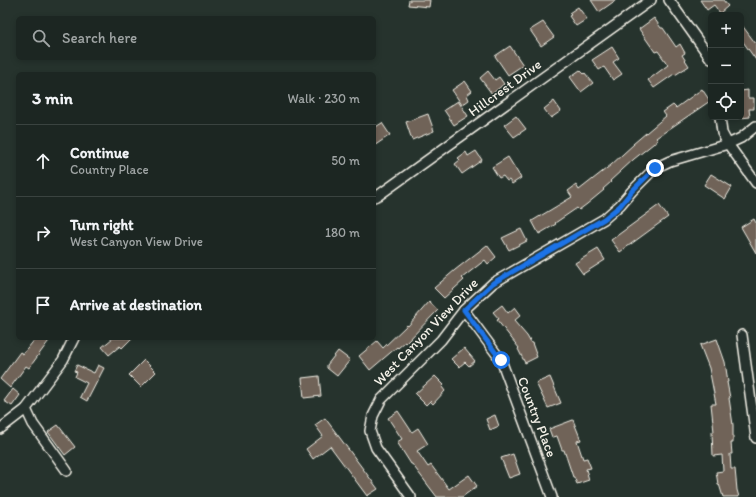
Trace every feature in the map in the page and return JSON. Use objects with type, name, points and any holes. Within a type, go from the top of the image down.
[{"type":"street","name":"Hillcrest Drive","points":[[376,196],[651,0]]},
{"type":"street","points":[[669,0],[708,55]]},
{"type":"street","points":[[720,120],[722,132],[728,144],[756,183]]},
{"type":"street","name":"West Canyon View Drive","points":[[411,497],[376,448],[370,431],[372,416],[381,400],[441,340],[464,310],[493,283],[604,219],[620,206],[655,168],[670,161],[728,144],[741,138],[756,126]]},
{"type":"street","name":"Country Place","points":[[464,310],[501,360],[552,497]]},
{"type":"street","points":[[742,335],[756,438]]},
{"type":"street","points":[[0,429],[26,409],[63,360],[73,340]]},
{"type":"street","points":[[26,409],[33,424],[67,471]]},
{"type":"building","points":[[409,0],[430,0],[429,7],[408,5]]},
{"type":"building","points":[[591,0],[616,0],[599,12]]},
{"type":"building","points":[[700,0],[723,0],[728,6],[721,12],[719,12],[714,5],[707,10]]},
{"type":"building","points":[[578,7],[587,19],[576,26],[569,16],[571,15],[569,13]]},
{"type":"building","points":[[654,18],[676,47],[680,44],[685,53],[682,55],[689,66],[675,75],[674,74],[654,88],[648,80],[668,65],[658,51],[655,52],[639,29]]},
{"type":"building","points":[[543,22],[554,37],[541,46],[530,30]]},
{"type":"building","points":[[744,28],[756,44],[756,60],[744,43]]},
{"type":"building","points":[[510,46],[523,65],[508,75],[495,56]]},
{"type":"building","points":[[612,47],[619,58],[613,62],[622,74],[613,80],[604,67],[599,70],[592,60]]},
{"type":"building","points":[[580,70],[584,74],[585,73],[593,83],[581,92],[570,77]]},
{"type":"building","points":[[488,71],[495,80],[499,77],[504,84],[492,94],[480,78]]},
{"type":"building","points":[[465,81],[472,91],[467,95],[469,100],[462,105],[452,90]]},
{"type":"building","points":[[702,89],[708,98],[708,102],[656,138],[658,140],[634,159],[610,181],[611,182],[603,189],[604,190],[587,204],[579,210],[577,208],[555,223],[556,224],[539,234],[532,221],[572,197],[568,191],[576,185],[579,190],[611,165],[666,116],[663,112],[673,105],[676,108]]},
{"type":"building","points":[[748,90],[748,98],[754,98],[754,109],[749,109],[750,117],[744,118],[744,91]]},
{"type":"building","points":[[458,101],[468,116],[454,125],[444,110]]},
{"type":"building","points":[[554,101],[561,111],[551,118],[544,109]]},
{"type":"building","points":[[428,114],[434,131],[412,140],[406,122]]},
{"type":"building","points":[[516,116],[526,129],[514,137],[504,125]]},
{"type":"building","points":[[382,123],[390,135],[376,145],[376,127]]},
{"type":"building","points":[[476,151],[482,160],[462,174],[455,164],[460,160],[458,158],[466,152],[468,156]]},
{"type":"building","points":[[508,157],[521,178],[512,184],[503,176],[499,178],[492,167]]},
{"type":"building","points":[[711,174],[732,187],[725,199],[704,185]]},
{"type":"building","points":[[659,205],[668,217],[620,252],[611,240]]},
{"type":"building","points":[[754,219],[756,223],[756,253],[741,227]]},
{"type":"building","points":[[521,229],[527,241],[509,250],[502,238]]},
{"type":"building","points":[[487,245],[496,257],[488,264],[485,260],[462,278],[464,280],[444,298],[434,288],[455,270]]},
{"type":"building","points":[[598,249],[605,260],[583,274],[575,263]]},
{"type":"building","points":[[429,302],[438,310],[406,343],[405,342],[398,348],[397,347],[370,370],[359,356],[377,341],[383,348],[407,325],[408,326]]},
{"type":"building","points":[[502,305],[508,313],[515,307],[521,315],[514,321],[532,343],[537,357],[525,363],[518,349],[519,348],[497,320],[499,319],[493,312]]},
{"type":"building","points":[[717,339],[725,362],[728,382],[733,425],[733,443],[731,443],[732,454],[730,454],[731,469],[735,469],[739,497],[723,497],[718,484],[716,472],[723,471],[722,455],[713,456],[712,432],[714,432],[711,404],[716,404],[709,368],[700,345]]},
{"type":"building","points":[[34,340],[50,340],[29,368],[26,366],[10,388],[0,379],[20,352],[23,354]]},
{"type":"building","points":[[111,340],[130,340],[122,348],[120,346],[109,355],[102,347]]},
{"type":"building","points":[[464,348],[475,361],[469,366],[465,362],[459,367],[451,359]]},
{"type":"building","points":[[338,351],[350,360],[337,376],[327,368],[327,365]]},
{"type":"building","points":[[144,360],[156,372],[141,387],[129,375]]},
{"type":"building","points":[[77,365],[94,373],[98,365],[104,368],[87,401],[80,397],[87,383],[75,377],[77,372],[74,371]]},
{"type":"building","points":[[319,376],[321,396],[304,398],[302,378]]},
{"type":"building","points":[[435,376],[444,385],[442,387],[445,391],[433,404],[430,401],[426,405],[415,394]]},
{"type":"building","points":[[550,377],[561,403],[548,408],[536,383]]},
{"type":"building","points":[[13,389],[20,395],[12,406],[4,401]]},
{"type":"building","points":[[398,411],[412,432],[418,428],[428,444],[417,451],[428,467],[431,465],[449,489],[469,475],[477,486],[462,497],[437,497],[411,464],[397,442],[402,439],[388,418]]},
{"type":"building","points":[[495,415],[499,426],[490,430],[486,419]]},
{"type":"building","points":[[325,418],[378,489],[367,496],[330,446],[313,459],[306,449],[323,436],[315,425]]},
{"type":"building","points":[[573,420],[581,440],[577,441],[583,459],[587,458],[591,468],[586,469],[589,480],[577,484],[557,436],[552,437],[549,429]]},
{"type":"building","points":[[58,425],[75,447],[65,455],[48,432]]},
{"type":"building","points":[[513,454],[520,474],[509,478],[501,458]]},
{"type":"route","points":[[501,360],[464,310],[493,283],[604,219],[620,206],[632,191],[655,168]]}]
